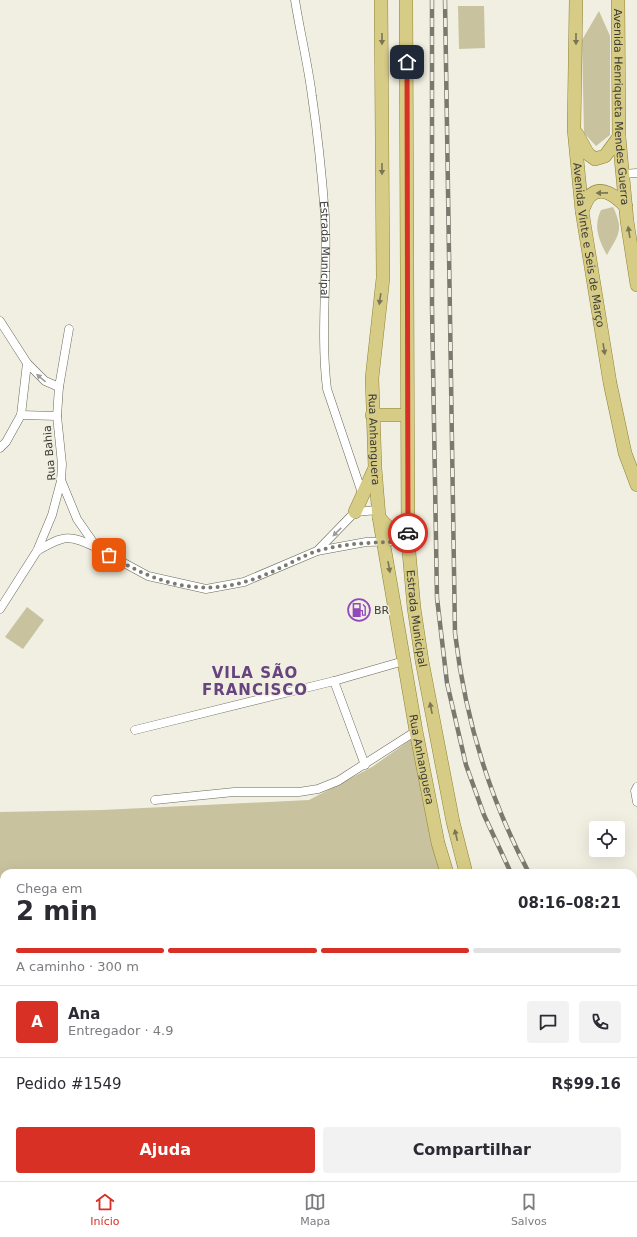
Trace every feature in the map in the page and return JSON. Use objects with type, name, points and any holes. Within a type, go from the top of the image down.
[{"type":"main road","name":"Rua Anhanguera","points":[[381,0],[383,278],[376,328],[372,378],[372,415],[375,468],[379,514],[416,731],[438,843],[445,869]]},
{"type":"main road","name":"Estrada Municipal","points":[[406,0],[408,536],[414,608],[422,661],[453,822],[465,869]]},
{"type":"main road","name":"Avenida Vinte e Seis de Março","points":[[576,0],[574,129],[582,211],[610,383],[625,453],[637,485]]},
{"type":"main road","name":"Avenida Henriqueta Mendes Guerra","points":[[618,0],[619,137],[626,207],[637,285]]},
{"type":"main road","points":[[574,129],[588,154],[595,158],[605,156],[619,137]]},
{"type":"main road","points":[[582,211],[590,197],[600,192],[612,194],[626,207]]},
{"type":"main road","points":[[406,273],[401,299],[399,415],[401,456],[407,474]]},
{"type":"main road","points":[[372,415],[399,415]]},
{"type":"main road","points":[[355,512],[375,468]]},
{"type":"main road","points":[[379,514],[385,526],[408,536]]},
{"type":"street","name":"Estrada Municipal","points":[[295,0],[312,94],[321,160],[325,218],[324,302],[325,373],[327,389],[363,496]]},
{"type":"street","points":[[623,174],[637,173]]},
{"type":"street","points":[[0,322],[27,363],[45,381],[59,387]]},
{"type":"street","name":"Rua Bahia","points":[[69,329],[59,387],[57,416],[62,464],[61,480],[77,519],[93,542],[102,551],[148,576],[206,589],[244,582],[317,551]]},
{"type":"street","points":[[0,448],[6,442],[22,415],[27,363]]},
{"type":"street","points":[[22,415],[57,416]]},
{"type":"street","points":[[0,609],[37,551],[52,515],[61,480]]},
{"type":"street","points":[[317,551],[355,512],[379,514]]},
{"type":"street","points":[[317,551],[366,542],[384,543],[408,536]]},
{"type":"street","points":[[37,551],[54,542],[69,537],[80,539],[102,551]]},
{"type":"street","points":[[135,730],[334,682],[404,661]]},
{"type":"street","points":[[334,682],[365,765]]},
{"type":"street","points":[[155,800],[234,792],[305,791],[318,789],[338,781],[416,731]]},
{"type":"street","points":[[637,787],[635,791],[637,802]]},
{"type":"shaded area","points":[[458,6],[484,6],[485,48],[459,49]]},
{"type":"shaded area","points":[[599,11],[610,36],[610,135],[596,146],[584,133],[582,40]]},
{"type":"shaded area","points":[[613,207],[618,221],[619,232],[607,255],[599,239],[597,222],[601,210]]},
{"type":"shaded area","points":[[27,607],[44,620],[23,649],[5,637]]},
{"type":"shaded area","points":[[413,738],[442,869],[0,869],[0,812],[102,810],[309,800],[372,767]]},
{"type":"railway","points":[[432,0],[432,307],[437,598],[447,683],[466,765],[484,815],[509,869]]},
{"type":"railway","points":[[445,0],[455,633],[465,696],[481,757],[502,816],[527,869]]},
{"type":"way so far","points":[[109,555],[148,576],[163,581],[206,589],[225,587],[261,577],[317,551],[366,542],[384,543],[408,541],[408,533]]},
{"type":"place","name":"BR","points":[[359,610]]},
{"type":"district","name":"VILA SÃO FRANCISCO","points":[[255,682]]},
{"type":"route","points":[[407,62],[406,273],[408,533]]}]
